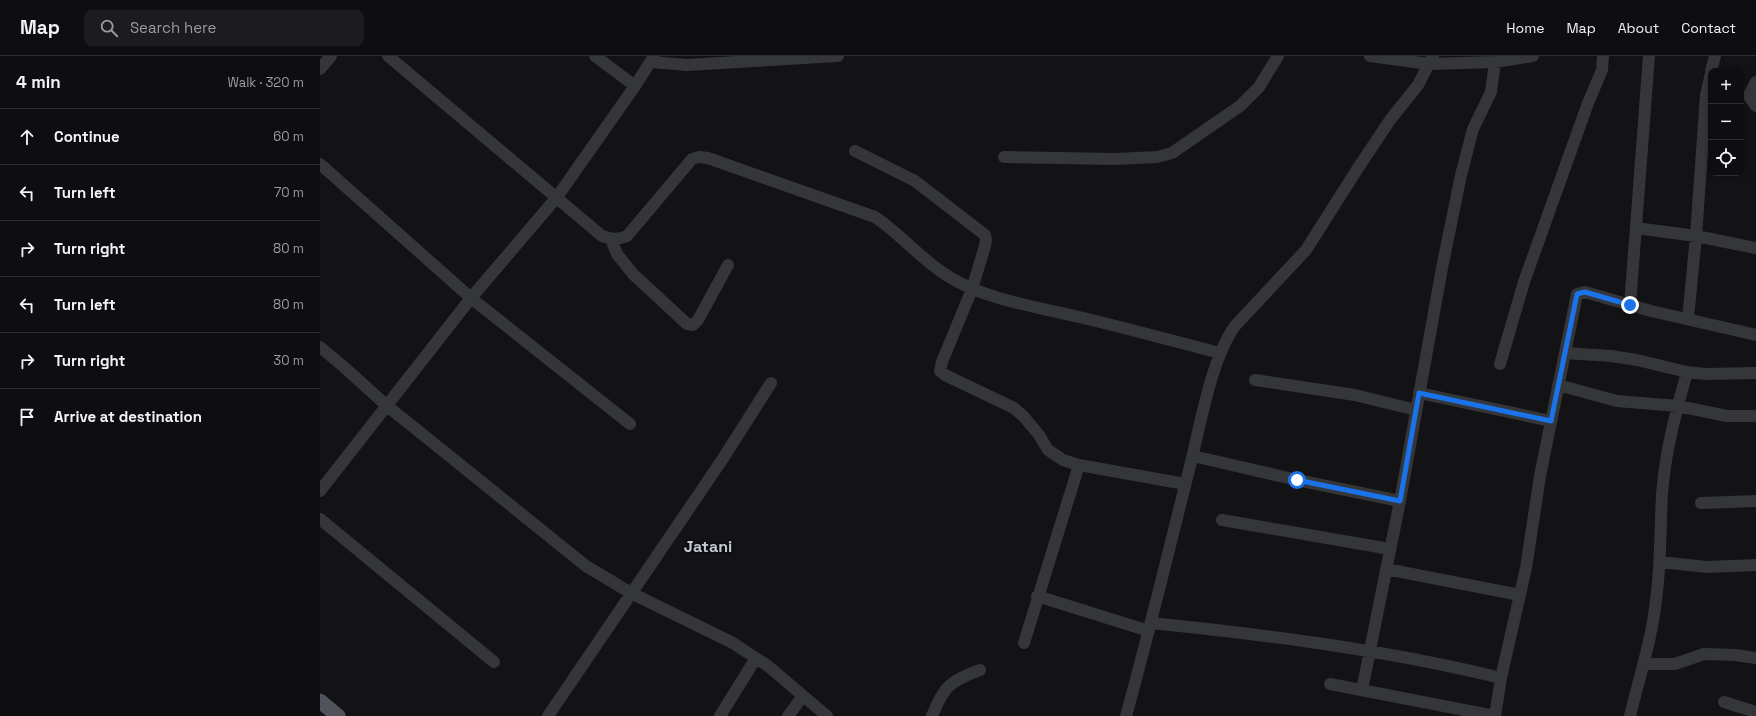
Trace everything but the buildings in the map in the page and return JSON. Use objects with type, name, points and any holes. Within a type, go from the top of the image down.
[{"type":"main road","points":[[320,701],[338,716]]},
{"type":"street","points":[[320,69],[331,56]]},
{"type":"street","points":[[388,56],[602,236],[611,239],[618,239],[627,236],[685,165],[692,159],[699,157],[708,158],[875,218],[888,226],[950,278],[972,289],[1021,303],[1220,353]]},
{"type":"street","points":[[595,56],[635,86]]},
{"type":"street","points":[[320,491],[471,298],[557,197],[653,59],[688,65],[838,56]]},
{"type":"street","points":[[1004,157],[1115,159],[1157,157],[1172,153],[1240,106],[1259,87],[1278,56]]},
{"type":"street","points":[[1370,56],[1495,62],[1533,56]]},
{"type":"street","points":[[1500,364],[1524,282],[1583,117],[1602,70],[1603,56]]},
{"type":"street","points":[[1630,305],[1649,56]]},
{"type":"street","points":[[1712,68],[1715,56]]},
{"type":"street","points":[[1126,716],[1150,627],[1185,484],[1220,353],[1226,340],[1234,328],[1306,250],[1390,120],[1418,85],[1431,60]]},
{"type":"street","points":[[1362,690],[1400,501],[1461,174],[1473,129],[1491,92],[1495,62]]},
{"type":"street","points":[[1756,82],[1746,92],[1756,106]]},
{"type":"street","points":[[1688,319],[1708,101]]},
{"type":"street","points":[[855,151],[915,181],[984,235],[986,240],[972,289],[942,362],[940,371],[945,375],[1014,408],[1034,429],[1048,450],[1062,460],[1079,465],[1185,484]]},
{"type":"street","points":[[320,164],[471,298],[630,424]]},
{"type":"street","points":[[1636,228],[1696,236],[1756,248]]},
{"type":"street","points":[[611,239],[617,254],[628,269],[688,324],[693,325],[698,320],[728,265]]},
{"type":"street","points":[[1330,684],[1495,716],[1501,678],[1520,595],[1551,421],[1577,294],[1585,292],[1630,305],[1756,334]]},
{"type":"street","points":[[320,348],[344,367],[386,405],[586,566],[631,593],[733,643],[768,666],[827,716]]},
{"type":"street","points":[[1565,353],[1596,354],[1637,360],[1687,372],[1705,374],[1756,373]]},
{"type":"street","points":[[1630,716],[1656,602],[1660,562],[1662,494],[1666,461],[1687,372]]},
{"type":"street","points":[[1255,380],[1355,395],[1416,410]]},
{"type":"street","points":[[548,716],[722,460],[772,383]]},
{"type":"street","points":[[1558,385],[1617,401],[1678,406],[1727,416],[1756,416]]},
{"type":"street","points":[[1419,393],[1551,421]]},
{"type":"street","points":[[1193,456],[1297,480],[1400,501]]},
{"type":"street","points":[[1024,643],[1037,596],[1079,465]]},
{"type":"street","points":[[1702,503],[1756,501]]},
{"type":"street","points":[[320,518],[494,662]]},
{"type":"street","points":[[1222,520],[1390,549]]},
{"type":"street","points":[[1660,562],[1707,567],[1756,565]]},
{"type":"street","points":[[1386,569],[1520,595]]},
{"type":"street","points":[[1037,596],[1150,627],[1236,632],[1371,651],[1422,660],[1501,678]]},
{"type":"street","points":[[1643,664],[1675,664],[1704,654],[1735,655],[1756,658]]},
{"type":"street","points":[[720,716],[756,658]]},
{"type":"street","points":[[932,716],[944,692],[950,684],[960,678],[980,670]]},
{"type":"street","points":[[788,716],[804,696]]},
{"type":"street","points":[[1724,702],[1756,712]]},
{"type":"district","name":"Jatani","points":[[708,546]]},
{"type":"route","points":[[1297,480],[1400,501],[1419,393],[1551,421],[1574,299],[1577,294],[1580,292],[1585,292],[1630,305]]}]
